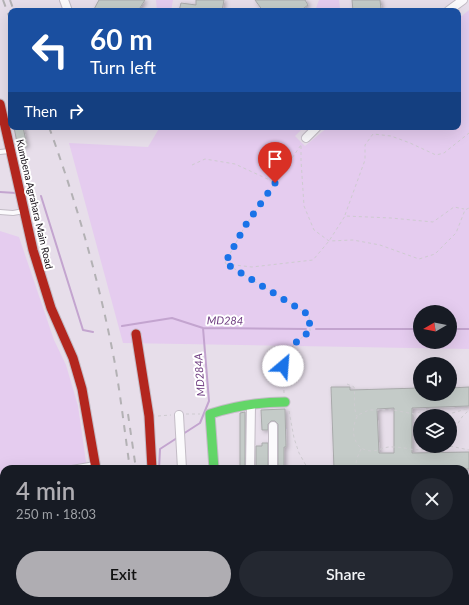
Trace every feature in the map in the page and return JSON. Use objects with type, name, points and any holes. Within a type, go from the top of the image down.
[{"type":"street","points":[[452,8],[463,0]]},
{"type":"street","name":"Kumbena Agrahara Main Road","points":[[0,104],[12,151],[33,250],[51,308],[73,358],[82,388],[95,465]]},
{"type":"street","points":[[303,142],[314,130]]},
{"type":"street","points":[[136,334],[149,416],[152,465]]},
{"type":"street","points":[[214,465],[210,414],[225,409],[265,402],[285,402]]},
{"type":"street","points":[[250,465],[251,405]]},
{"type":"street","points":[[179,415],[182,465]]},
{"type":"street","points":[[273,426],[273,465]]},
{"type":"lane","points":[[0,152],[12,151]]},
{"type":"lane","points":[[0,212],[13,213],[24,211]]},
{"type":"path","points":[[225,263],[252,266],[313,260],[329,241],[345,216],[365,160],[365,145],[373,134],[391,136],[436,155],[444,153],[469,134]]},
{"type":"path","points":[[225,263],[245,226],[303,142]]},
{"type":"path","points":[[303,142],[301,160],[304,206],[314,230],[329,241],[353,240],[380,245],[419,259],[435,254],[456,233],[465,210]]},
{"type":"path","points":[[192,165],[205,159],[235,164],[275,183]]},
{"type":"path","points":[[345,216],[433,222],[454,208],[465,210],[469,208]]},
{"type":"path","points":[[225,263],[309,315],[310,331],[294,344],[283,366],[285,402],[290,412],[294,438],[299,453],[306,465]]},
{"type":"path","points":[[347,384],[354,387],[355,395],[353,408],[357,417]]},
{"type":"path","points":[[457,411],[463,409],[469,411]]},
{"type":"path","points":[[413,414],[389,410],[369,410],[362,412],[357,417],[353,434],[357,445],[361,448],[373,451],[388,446],[413,450]]},
{"type":"path","points":[[457,424],[462,416],[469,411]]},
{"type":"path","points":[[457,447],[469,450]]},
{"type":"path","points":[[356,465],[361,448]]},
{"type":"shaded area","points":[[156,0],[173,0],[172,8],[157,8]]},
{"type":"shaded area","points":[[319,0],[339,0],[340,8],[316,8]]},
{"type":"shaded area","points":[[469,10],[469,349],[457,349],[457,305],[413,305],[413,348],[123,343],[69,143],[148,147],[158,130],[301,130],[295,136],[305,146],[324,130],[461,130],[461,17]]},
{"type":"shaded area","points":[[0,231],[19,237],[54,340],[66,365],[78,406],[86,465],[0,465]]},
{"type":"building","points":[[99,0],[145,0],[140,8],[95,8]]},
{"type":"building","points":[[196,0],[224,0],[223,8],[180,8],[181,3],[196,5]]},
{"type":"building","points":[[255,0],[305,0],[308,5],[304,8],[261,8]]},
{"type":"building","points":[[352,0],[380,0],[381,8],[353,8]]},
{"type":"building","points":[[15,130],[24,130],[27,146],[18,148]]},
{"type":"building","points":[[331,387],[350,387],[350,390],[413,388],[413,401],[457,401],[457,388],[469,387],[469,406],[412,408],[412,453],[469,452],[469,465],[334,465]],"holes":[[[394,408],[394,453],[379,453],[377,409]]]},
{"type":"building","points":[[285,409],[286,447],[284,447],[284,465],[278,465],[278,424],[275,421],[271,421],[268,424],[268,430],[262,430],[261,410]]},
{"type":"building","points":[[245,412],[245,465],[240,465],[240,413]]},
{"type":"building","points":[[262,443],[268,443],[268,465],[256,465],[256,446],[262,446]]},
{"type":"waterway","name":"MD284","points":[[0,192],[16,193]]},
{"type":"waterway","name":"MD284","points":[[41,196],[83,330],[93,332]]},
{"type":"waterway","name":"MD284","points":[[122,326],[172,318],[203,328],[306,329]]},
{"type":"waterway","name":"MD284A","points":[[183,434],[200,423],[209,401],[203,328]]},
{"type":"waterway","name":"MD284","points":[[316,329],[413,329]]},
{"type":"waterway","name":"MD284","points":[[457,329],[469,329]]},
{"type":"waterway","name":"MD284A","points":[[159,465],[160,449],[177,438]]},
{"type":"railway","points":[[3,0],[8,13]]},
{"type":"railway","points":[[10,0],[13,8]]},
{"type":"railway","points":[[50,130],[69,185],[95,274],[115,364],[129,465]]},
{"type":"railway","points":[[128,414],[135,465]]},
{"type":"traffic: fast","points":[[214,465],[210,414],[247,405],[285,402]]},
{"type":"traffic: jam","points":[[0,104],[33,250],[51,308],[73,358],[82,389],[95,465]]},
{"type":"traffic: jam","points":[[136,334],[149,416],[152,465]]},
{"type":"route","points":[[275,183],[245,226],[225,263],[309,315],[310,331],[294,344],[283,366]]}]
